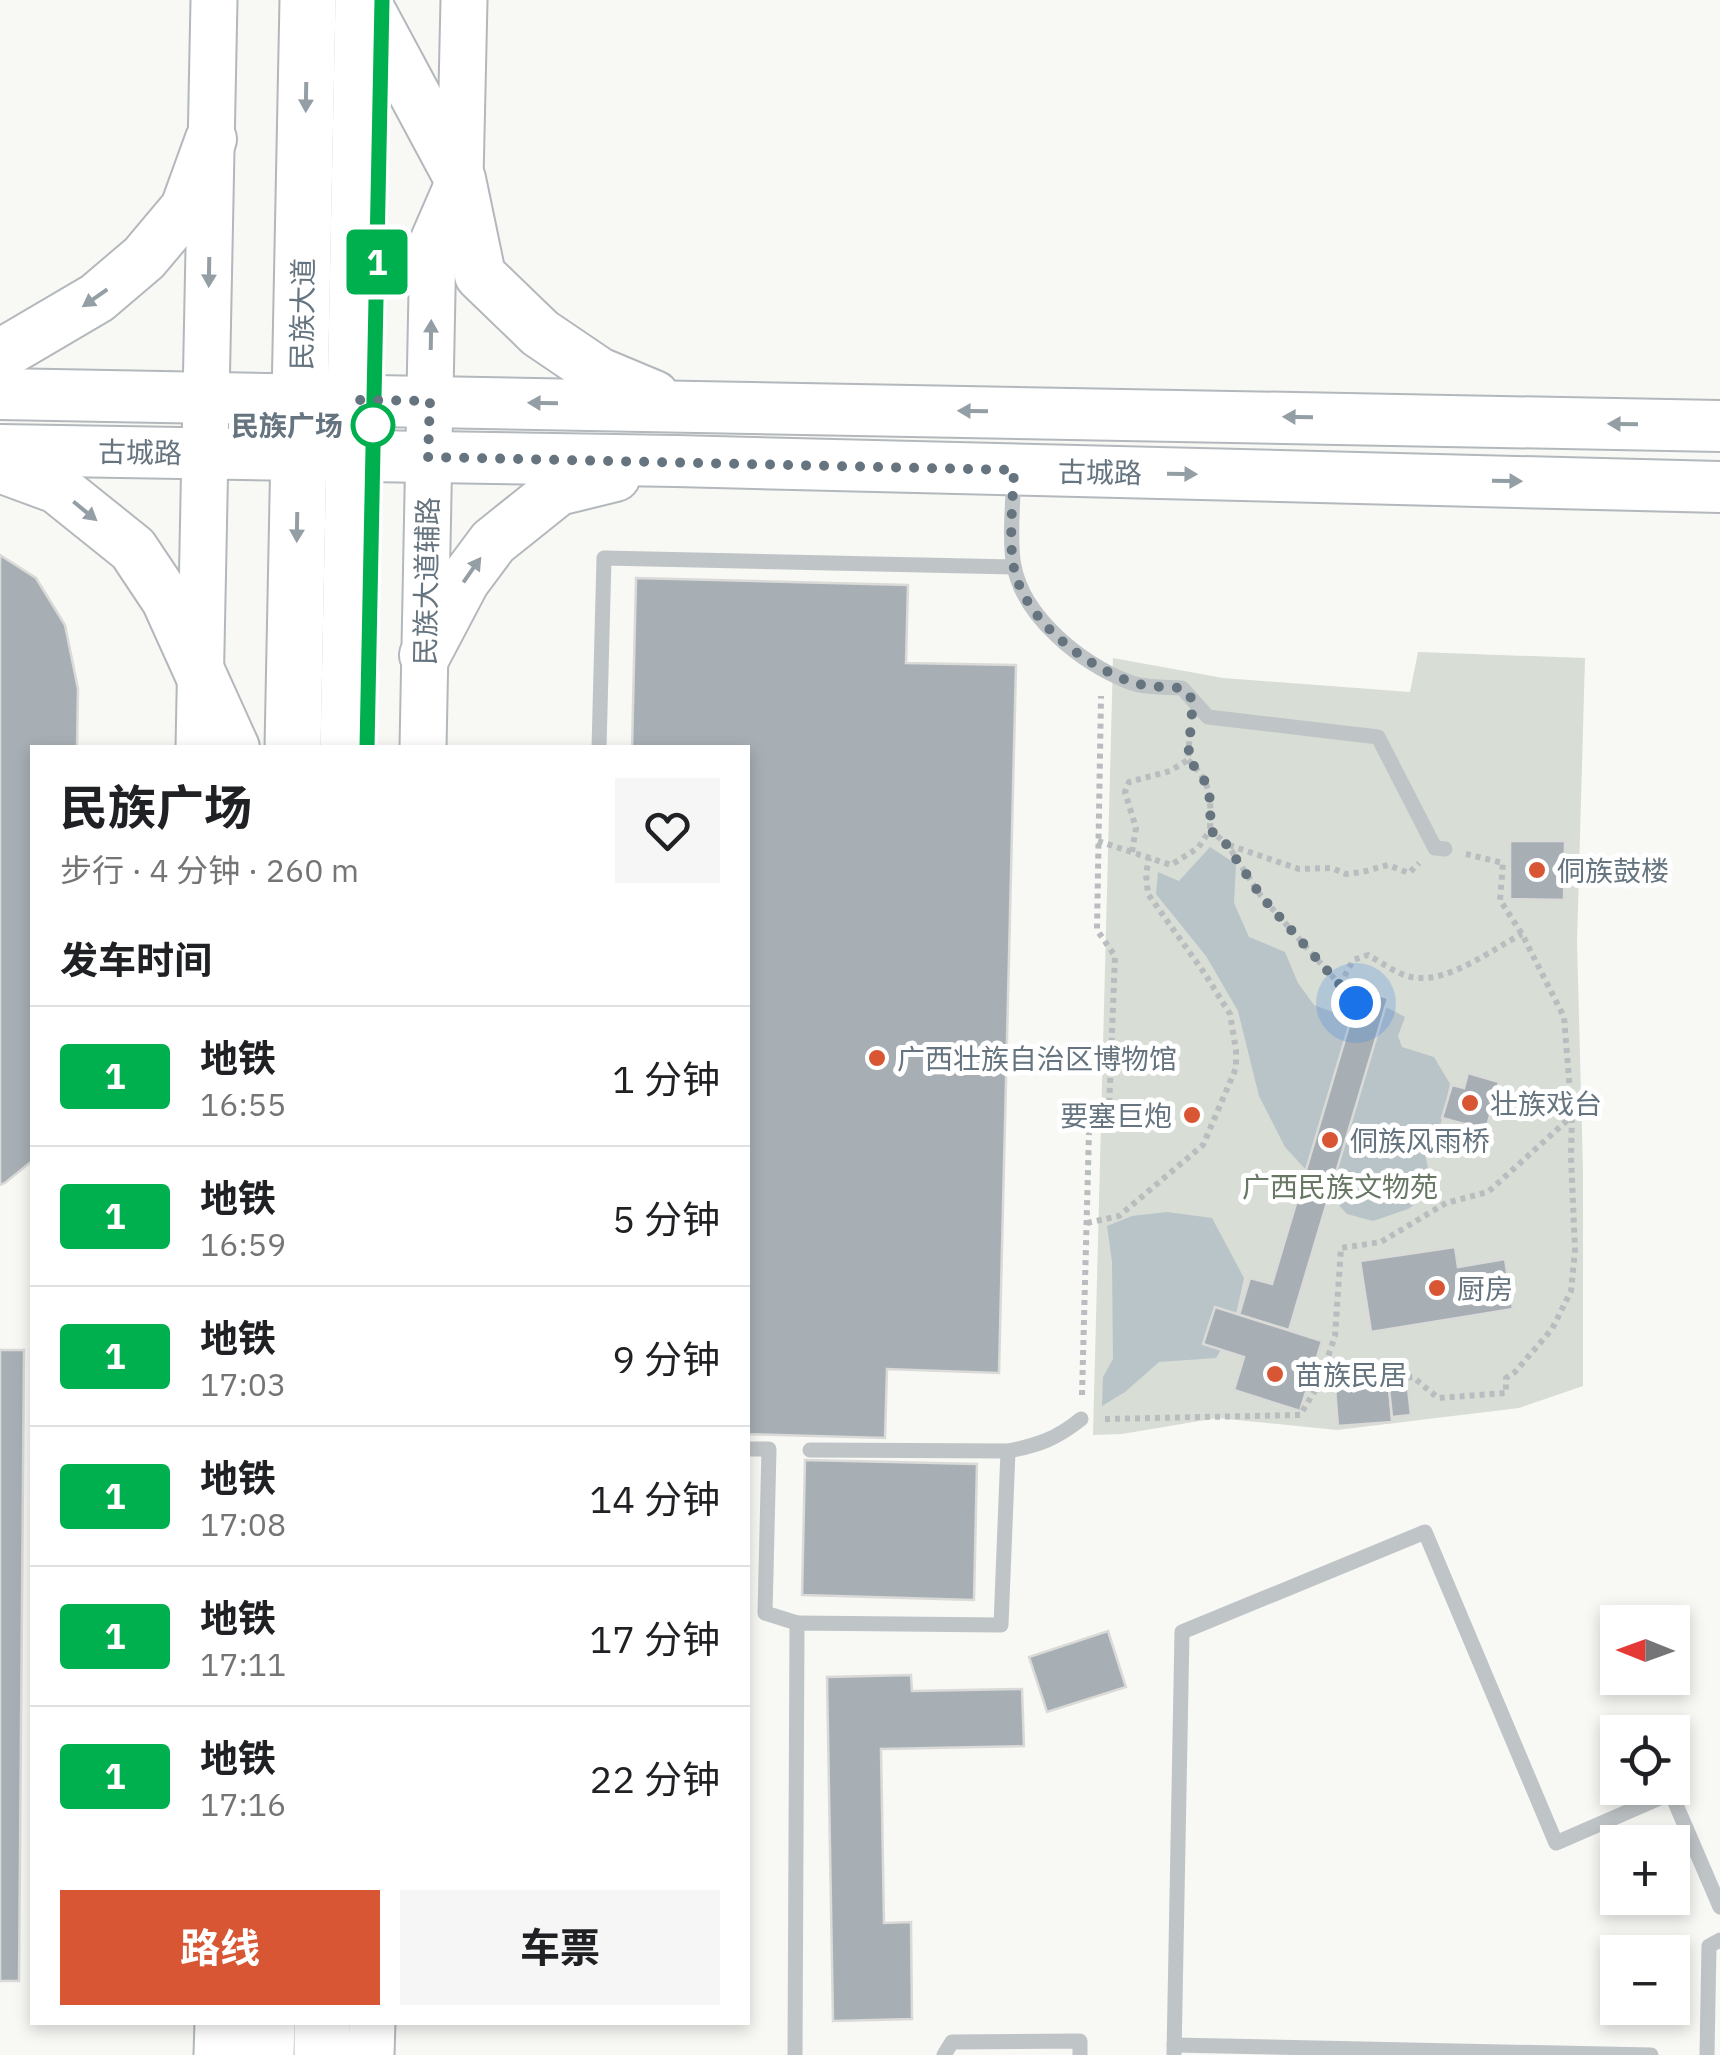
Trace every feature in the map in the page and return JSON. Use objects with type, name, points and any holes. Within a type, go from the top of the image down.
[{"type":"highway","name":"民族大道","points":[[293,745],[308,0]]},
{"type":"highway","name":"民族大道","points":[[348,745],[364,0]]},
{"type":"highway","points":[[266,2055],[267,2025]]},
{"type":"highway","points":[[322,2025],[322,2055]]},
{"type":"main road","points":[[364,0],[460,179],[480,275],[540,333],[598,374],[677,405]]},
{"type":"main road","points":[[0,355],[97,298],[144,258],[186,208],[211,139]]},
{"type":"main road","name":"古城路","points":[[0,394],[1720,426]]},
{"type":"main road","name":"古城路","points":[[0,450],[1720,486]]},
{"type":"main road","points":[[424,655],[464,581],[493,542],[558,490],[676,462]]},
{"type":"main road","points":[[0,467],[57,488],[132,549],[167,600],[233,745]]},
{"type":"street","points":[[199,745],[214,0]]},
{"type":"street","name":"民族大道辅路","points":[[423,745],[433,241],[460,179],[464,0]]},
{"type":"street","points":[[217,2055],[218,2025]]},
{"type":"street","points":[[371,2055],[372,2025]]},
{"type":"lane","points":[[1014,470],[1014,567],[1022,594],[1042,624],[1101,668],[1132,683],[1182,688],[1208,718],[1378,737],[1440,848]]},
{"type":"lane","points":[[599,745],[604,558],[1014,567]]},
{"type":"lane","points":[[810,1450],[1008,1451],[1038,1446],[1081,1419]]},
{"type":"lane","points":[[750,1448],[769,1449],[765,1613]]},
{"type":"lane","points":[[750,1613],[797,1622],[1001,1625],[1008,1451]]},
{"type":"lane","points":[[1651,2055],[1174,2050],[1182,1632],[1425,1532],[1556,1843],[1671,1794],[1720,1907]]},
{"type":"lane","points":[[795,2055],[797,1622]]},
{"type":"lane","points":[[1707,2055],[1709,1946],[1720,1940]]},
{"type":"lane","points":[[944,2055],[952,2042],[1080,2041],[1080,2055]]},
{"type":"path","points":[[1101,668],[1096,930],[1114,956],[1114,976],[1110,1110],[1089,1132],[1081,1419],[1300,1416],[1318,1384],[1335,1336],[1341,1248],[1381,1242],[1446,1203],[1488,1192],[1572,1116]]},
{"type":"path","points":[[1188,760],[1193,700]]},
{"type":"path","points":[[1098,841],[1171,865],[1198,848],[1210,830],[1211,794],[1202,773],[1188,760]]},
{"type":"path","points":[[1132,852],[1136,828],[1125,792],[1129,782],[1170,771],[1188,760]]},
{"type":"path","points":[[1210,830],[1226,844],[1261,896],[1356,1003]]},
{"type":"path","points":[[1226,844],[1298,870],[1332,868],[1346,874],[1388,865],[1408,873],[1440,848],[1503,863],[1500,900],[1564,1016],[1572,1116],[1575,1250],[1571,1291],[1552,1329],[1516,1372],[1506,1378],[1506,1393],[1438,1398],[1413,1377],[1318,1384]]},
{"type":"path","points":[[1086,1223],[1118,1216],[1204,1145],[1236,1068],[1230,1014],[1148,894],[1146,874],[1150,858]]},
{"type":"path","points":[[1340,985],[1353,960],[1368,955],[1418,979],[1450,973],[1522,934]]},
{"type":"green space","name":"广西民族文物苑","points":[[1418,652],[1585,658],[1577,942],[1583,1386],[1519,1408],[1337,1430],[1217,1418],[1093,1435],[1113,658],[1223,678],[1410,692]]},
{"type":"shaded area","points":[[1210,847],[1236,864],[1234,903],[1249,937],[1285,952],[1298,983],[1314,1005],[1354,1020],[1386,1007],[1405,1017],[1398,1036],[1402,1047],[1434,1057],[1450,1084],[1440,1127],[1425,1154],[1433,1192],[1408,1209],[1373,1221],[1347,1214],[1285,1147],[1259,1096],[1238,1011],[1206,956],[1156,894],[1158,872],[1179,881]]},
{"type":"shaded area","points":[[1167,1212],[1212,1218],[1244,1278],[1232,1332],[1216,1358],[1159,1362],[1102,1406],[1103,1377],[1113,1359],[1112,1262],[1107,1226],[1132,1216]]},
{"type":"building","points":[[0,555],[36,578],[65,625],[78,689],[77,745],[30,745],[30,1163],[0,1185]]},
{"type":"building","name":"广西壮族自治区博物馆","points":[[636,578],[908,585],[906,663],[1016,665],[999,1373],[887,1369],[885,1438],[750,1434],[750,745],[632,745]]},
{"type":"building","name":"侗族鼓楼","points":[[1510,841],[1565,841],[1564,900],[1510,899]]},
{"type":"building","name":"侗族风雨桥","points":[[1360,989],[1388,998],[1289,1330],[1239,1315],[1250,1278],[1272,1284]]},
{"type":"building","name":"壮族戏台","points":[[1468,1073],[1499,1082],[1486,1130],[1442,1118],[1452,1085],[1464,1088]]},
{"type":"building","name":"厨房","points":[[1455,1247],[1458,1267],[1505,1259],[1513,1309],[1371,1332],[1360,1261]]},
{"type":"building","name":"苗族民居","points":[[1215,1307],[1322,1341],[1300,1411],[1234,1390],[1244,1357],[1203,1344]]},
{"type":"building","points":[[0,1350],[24,1350],[19,1981],[0,1981]]},
{"type":"building","points":[[1389,1385],[1392,1422],[1338,1426],[1335,1389]]},
{"type":"building","points":[[1408,1388],[1411,1415],[1392,1417],[1389,1389]]},
{"type":"building","points":[[805,1460],[977,1464],[974,1600],[802,1595]]},
{"type":"building","points":[[1108,1631],[1126,1687],[1047,1712],[1029,1657]]},
{"type":"building","points":[[911,1675],[912,1691],[1022,1689],[1024,1746],[881,1749],[884,1923],[911,1922],[912,2019],[833,2021],[827,1677]]},
{"type":"metro line","name":"1","points":[[367,745],[382,0]]},
{"type":"place","name":"民族广场","points":[[373,425]]},
{"type":"place","name":"侗族鼓楼","points":[[1537,870]]},
{"type":"place","name":"广西壮族自治区博物馆","points":[[877,1058]]},
{"type":"place","name":"壮族戏台","points":[[1470,1103]]},
{"type":"place","name":"要塞巨炮","points":[[1192,1115]]},
{"type":"place","name":"侗族风雨桥","points":[[1330,1140]]},
{"type":"place","name":"厨房","points":[[1437,1288]]},
{"type":"place","name":"苗族民居","points":[[1275,1374]]},
{"type":"route","points":[[373,425],[355,400],[430,401],[428,457],[1014,470],[1012,562],[1022,594],[1042,624],[1094,665],[1132,683],[1182,688],[1193,700],[1188,760],[1202,773],[1211,794],[1210,830],[1226,844],[1261,896],[1356,1003]]}]
